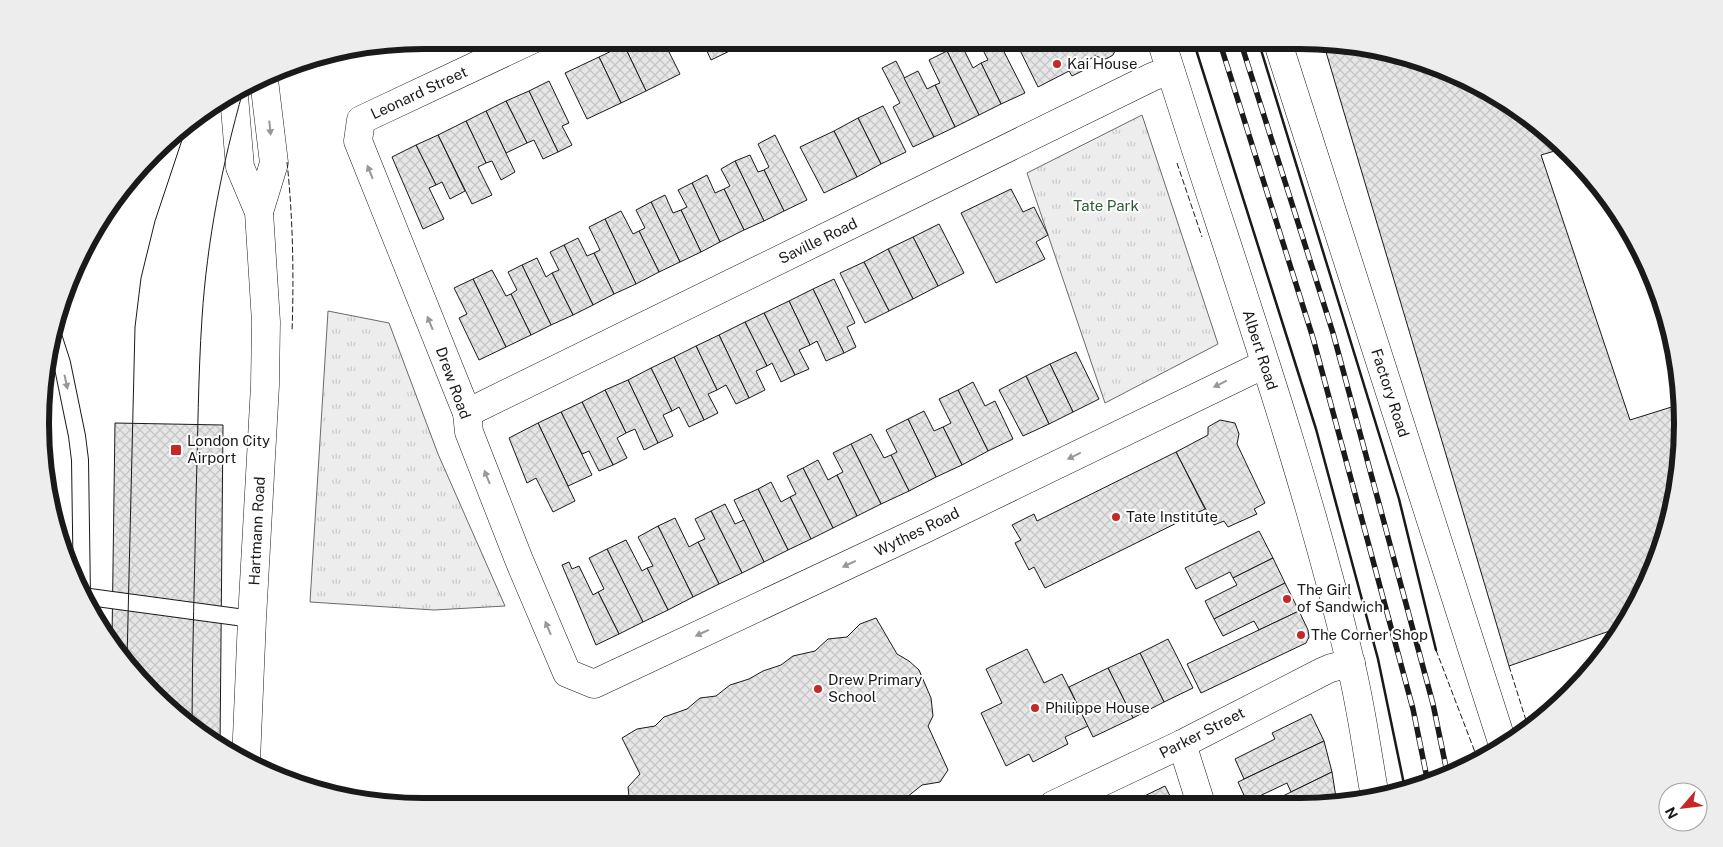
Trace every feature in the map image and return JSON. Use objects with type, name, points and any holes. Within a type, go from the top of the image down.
[{"type":"street","name":"Leonard Street","points":[[361,120],[512,49]]},
{"type":"street","name":"Albert Road","points":[[1164,49],[1265,364],[1323,553],[1351,663],[1374,791]]},
{"type":"street","name":"Factory Road","points":[[1279,49],[1501,739]]},
{"type":"street","name":"Saville Road","points":[[467,413],[1152,77],[1170,70]]},
{"type":"street","name":"Hartmann Road","points":[[259,212],[274,163],[264,84]]},
{"type":"street","name":"Hartmann Road","points":[[234,100],[240,167],[259,212],[266,322],[265,385],[246,754]]},
{"type":"street","name":"Drew Road","points":[[361,120],[358,141],[467,413],[469,432],[519,560],[567,672]]},
{"type":"street","name":"Wythes Road","points":[[567,672],[594,684],[922,530],[1265,364]]},
{"type":"street","name":"Parker Street","points":[[1068,798],[1182,744],[1324,671],[1351,663]]},
{"type":"street","points":[[1182,744],[1199,798]]},
{"type":"lane","points":[[57,348],[62,363],[80,460],[82,577]]},
{"type":"lane","points":[[92,597],[252,619]]},
{"type":"green space","name":"Tate Park","points":[[1142,115],[1218,344],[1105,403],[1027,173]]},
{"type":"green space","points":[[328,311],[389,323],[438,454],[505,606],[434,610],[310,602]]},
{"type":"building","points":[[616,49],[626,49],[646,91],[621,103],[599,57]]},
{"type":"building","points":[[626,49],[668,49],[680,74],[646,91]]},
{"type":"building","points":[[706,49],[734,49],[711,60]]},
{"type":"building","points":[[951,49],[964,49],[973,68],[981,63],[1001,104],[979,115],[947,51]]},
{"type":"building","points":[[982,49],[1003,49],[1025,93],[1001,104],[981,63],[988,60]]},
{"type":"building","name":"Kai House","points":[[1019,49],[1116,49],[1113,55],[1106,59],[1095,56],[1087,61],[1090,67],[1072,76],[1069,71],[1038,87]]},
{"type":"building","points":[[1325,50],[1373,56],[1443,77],[1465,87],[1508,112],[1528,126],[1556,151],[1541,155],[1630,420],[1673,406],[1671,472],[1661,520],[1646,567],[1636,589],[1612,630],[1509,666]]},
{"type":"building","points":[[947,51],[979,115],[955,127],[935,85],[940,83],[929,60]]},
{"type":"building","points":[[599,57],[621,103],[587,119],[565,73]]},
{"type":"building","points":[[896,61],[934,137],[913,147],[893,107],[900,103],[882,68]]},
{"type":"building","points":[[918,71],[927,89],[935,85],[955,127],[934,137],[904,78]]},
{"type":"building","points":[[549,81],[569,123],[562,126],[572,145],[558,152],[529,91]]},
{"type":"building","points":[[529,91],[558,152],[543,159],[534,140],[527,143],[506,101]]},
{"type":"building","points":[[506,101],[527,143],[506,153],[486,111]]},
{"type":"building","points":[[883,106],[906,152],[881,164],[858,118]]},
{"type":"building","points":[[486,111],[515,172],[501,180],[492,161],[486,163],[466,121]]},
{"type":"building","points":[[858,118],[881,164],[857,177],[834,131]]},
{"type":"building","points":[[466,121],[486,163],[478,167],[492,195],[472,204],[438,135]]},
{"type":"building","points":[[834,131],[857,177],[824,193],[800,147]]},
{"type":"building","points":[[438,135],[465,191],[450,199],[442,182],[436,185],[416,145]]},
{"type":"building","points":[[775,135],[807,200],[784,211],[764,170],[769,167],[758,144]]},
{"type":"building","points":[[416,145],[436,185],[429,188],[444,219],[423,229],[392,157]]},
{"type":"building","points":[[750,155],[758,172],[764,170],[784,211],[764,221],[735,161]]},
{"type":"building","points":[[735,161],[764,221],[744,230],[724,189],[730,186],[721,169]]},
{"type":"building","points":[[707,175],[715,193],[724,189],[744,230],[720,242],[692,183]]},
{"type":"building","points":[[692,183],[720,242],[701,252],[681,210],[687,207],[678,190]]},
{"type":"building","points":[[1011,189],[1023,212],[1034,207],[1048,235],[1036,242],[1045,259],[996,283],[961,213]]},
{"type":"building","points":[[665,195],[673,213],[681,210],[701,252],[680,262],[651,202]]},
{"type":"building","points":[[651,202],[680,262],[659,272],[639,231],[645,228],[636,210]]},
{"type":"building","points":[[621,211],[633,234],[639,231],[659,272],[636,284],[605,219]]},
{"type":"building","points":[[605,219],[636,284],[614,294],[594,253],[600,250],[589,227]]},
{"type":"building","points":[[939,224],[964,273],[938,286],[913,237]]},
{"type":"building","points":[[913,237],[938,286],[913,299],[888,249]]},
{"type":"building","points":[[578,238],[587,256],[594,253],[614,294],[593,305],[564,245]]},
{"type":"building","points":[[564,245],[593,305],[573,315],[552,273],[559,270],[550,252]]},
{"type":"building","points":[[888,249],[913,299],[889,311],[864,262]]},
{"type":"building","points":[[537,258],[546,277],[552,273],[573,315],[551,325],[522,265]]},
{"type":"building","points":[[864,262],[889,311],[865,323],[840,273]]},
{"type":"building","points":[[522,265],[551,325],[531,335],[511,294],[517,290],[508,272]]},
{"type":"building","points":[[492,270],[506,296],[511,294],[531,335],[506,347],[473,279]]},
{"type":"building","points":[[473,279],[506,347],[479,360],[459,318],[467,314],[454,288]]},
{"type":"building","points":[[834,279],[855,323],[847,327],[856,347],[844,353],[813,289]]},
{"type":"building","points":[[813,289],[844,353],[826,361],[817,341],[810,345],[789,301]]},
{"type":"building","points":[[789,301],[810,345],[799,350],[809,369],[795,375],[764,313]]},
{"type":"building","points":[[764,313],[795,375],[781,382],[772,363],[767,366],[745,322]]},
{"type":"building","points":[[745,322],[767,366],[756,371],[765,390],[749,398],[719,335]]},
{"type":"building","points":[[719,335],[749,398],[736,404],[726,385],[717,390],[696,346]]},
{"type":"building","points":[[696,346],[717,390],[708,394],[718,413],[704,420],[674,357]]},
{"type":"building","points":[[1076,352],[1099,399],[1073,412],[1050,364]]},
{"type":"building","points":[[674,357],[704,420],[689,427],[679,407],[672,411],[651,368]]},
{"type":"building","points":[[1050,364],[1073,412],[1049,424],[1026,376]]},
{"type":"building","points":[[651,368],[672,411],[663,415],[673,436],[658,443],[628,380]]},
{"type":"building","points":[[1026,376],[1049,424],[1023,436],[999,390]]},
{"type":"building","points":[[628,380],[658,443],[644,450],[635,429],[626,433],[605,390]]},
{"type":"building","points":[[973,382],[985,406],[995,401],[1013,439],[988,451],[958,390]]},
{"type":"building","points":[[605,390],[626,433],[617,438],[627,458],[613,465],[582,402]]},
{"type":"building","points":[[958,390],[988,451],[962,465],[943,427],[951,423],[939,399]]},
{"type":"building","points":[[582,402],[613,465],[599,471],[589,451],[582,454],[561,412]]},
{"type":"building","points":[[924,411],[934,431],[943,427],[962,465],[936,477],[908,419]]},
{"type":"building","points":[[561,412],[592,475],[568,486],[538,423]]},
{"type":"building","points":[[908,419],[936,477],[909,491],[891,455],[897,452],[886,430]]},
{"type":"building","name":"Tate Institute","points":[[1220,420],[1235,423],[1239,434],[1237,444],[1265,503],[1254,509],[1257,514],[1228,527],[1224,521],[1214,525],[1176,452],[1208,435],[1208,427]]},
{"type":"building","name":"London City Airport","points":[[115,423],[223,425],[220,738],[176,705],[142,671],[112,632]]},
{"type":"building","points":[[538,423],[575,501],[553,512],[536,478],[527,483],[509,438]]},
{"type":"building","points":[[871,434],[884,458],[891,455],[909,491],[881,504],[851,444]]},
{"type":"building","points":[[851,444],[881,504],[857,516],[837,475],[843,472],[833,453]]},
{"type":"building","name":"Tate Institute","points":[[1176,452],[1205,509],[1045,588],[1034,567],[1029,570],[1015,543],[1021,540],[1012,525],[1034,514],[1037,521]]},
{"type":"building","points":[[818,460],[828,480],[837,475],[857,516],[833,528],[803,468]]},
{"type":"building","points":[[803,468],[833,528],[811,539],[790,497],[796,494],[787,476]]},
{"type":"building","points":[[771,482],[781,502],[790,497],[811,539],[788,550],[758,489]]},
{"type":"building","points":[[758,489],[788,550],[764,562],[734,500]]},
{"type":"building","points":[[725,504],[735,524],[744,520],[764,562],[742,573],[711,511]]},
{"type":"building","points":[[711,511],[742,573],[719,584],[698,542],[705,539],[695,519]]},
{"type":"building","points":[[675,518],[689,547],[698,542],[719,584],[693,597],[658,526]]},
{"type":"building","points":[[658,526],[693,597],[668,610],[647,568],[653,566],[638,537]]},
{"type":"building","points":[[1259,531],[1273,558],[1233,578],[1230,572],[1196,589],[1185,568]]},
{"type":"building","points":[[626,540],[642,571],[647,568],[668,610],[643,622],[607,549]]},
{"type":"building","points":[[607,549],[643,622],[619,634],[598,592],[604,589],[589,558]]},
{"type":"building","points":[[1273,558],[1285,583],[1214,619],[1205,601],[1237,585],[1233,578]]},
{"type":"building","points":[[569,562],[572,569],[579,566],[593,595],[598,592],[619,634],[596,645],[562,565]]},
{"type":"building","points":[[1285,583],[1299,611],[1259,630],[1254,621],[1223,636],[1214,619]]},
{"type":"building","points":[[1299,611],[1308,630],[1309,637],[1306,643],[1201,693],[1187,664]]},
{"type":"building","points":[[876,618],[897,654],[919,670],[931,698],[933,716],[928,726],[948,770],[940,782],[922,785],[907,797],[629,798],[628,787],[640,774],[622,738],[637,729],[655,726],[664,717],[687,709],[700,698],[716,696],[730,685],[781,665],[793,656],[815,651],[828,639],[847,637],[860,624]]},
{"type":"building","points":[[1168,639],[1193,688],[1164,702],[1140,653]]},
{"type":"building","name":"Philippe House","points":[[1027,649],[1044,683],[1062,674],[1088,726],[1065,737],[1068,744],[1033,762],[1029,754],[1006,766],[981,713],[1002,703],[986,669]]},
{"type":"building","points":[[1140,653],[1164,702],[1133,718],[1108,668]]},
{"type":"building","points":[[1108,668],[1133,718],[1093,737],[1069,687]]},
{"type":"building","points":[[1311,714],[1324,741],[1244,779],[1235,759],[1275,739],[1272,733]]},
{"type":"building","points":[[1324,741],[1332,772],[1291,792],[1287,783],[1255,798],[1245,798],[1238,782]]},
{"type":"building","points":[[1332,772],[1336,796],[1279,798]]},
{"type":"building","points":[[1165,786],[1171,798],[1140,798]]},
{"type":"tram line","points":[[192,718],[199,385],[204,289],[216,203],[242,96]]},
{"type":"tram line","points":[[127,653],[135,327],[141,278],[155,221],[183,136]]},
{"type":"railway","points":[[1222,49],[1313,338],[1413,709],[1427,776]]},
{"type":"railway","points":[[1243,49],[1333,333],[1433,704],[1446,769]]},
{"type":"fence","points":[[287,162],[291,204],[292,332]]},
{"type":"fence","points":[[1177,163],[1202,237]]},
{"type":"fence","points":[[1436,650],[1476,754]]},
{"type":"fence","points":[[1509,666],[1527,722]]},
{"type":"wall","points":[[1196,49],[1316,429],[1378,659],[1404,783]]},
{"type":"wall","points":[[1261,49],[1399,499],[1436,650]]},
{"type":"place","name":"Kai House","points":[[1057,64]]},
{"type":"place","name":"London City Airport","points":[[176,450]]},
{"type":"place","name":"Tate Institute","points":[[1116,517]]},
{"type":"place","name":"The Girl of Sandwich","points":[[1287,599]]},
{"type":"place","name":"The Corner Shop","points":[[1301,635]]},
{"type":"place","name":"Drew Primary School","points":[[818,689]]},
{"type":"place","name":"Philippe House","points":[[1035,708]]}]
